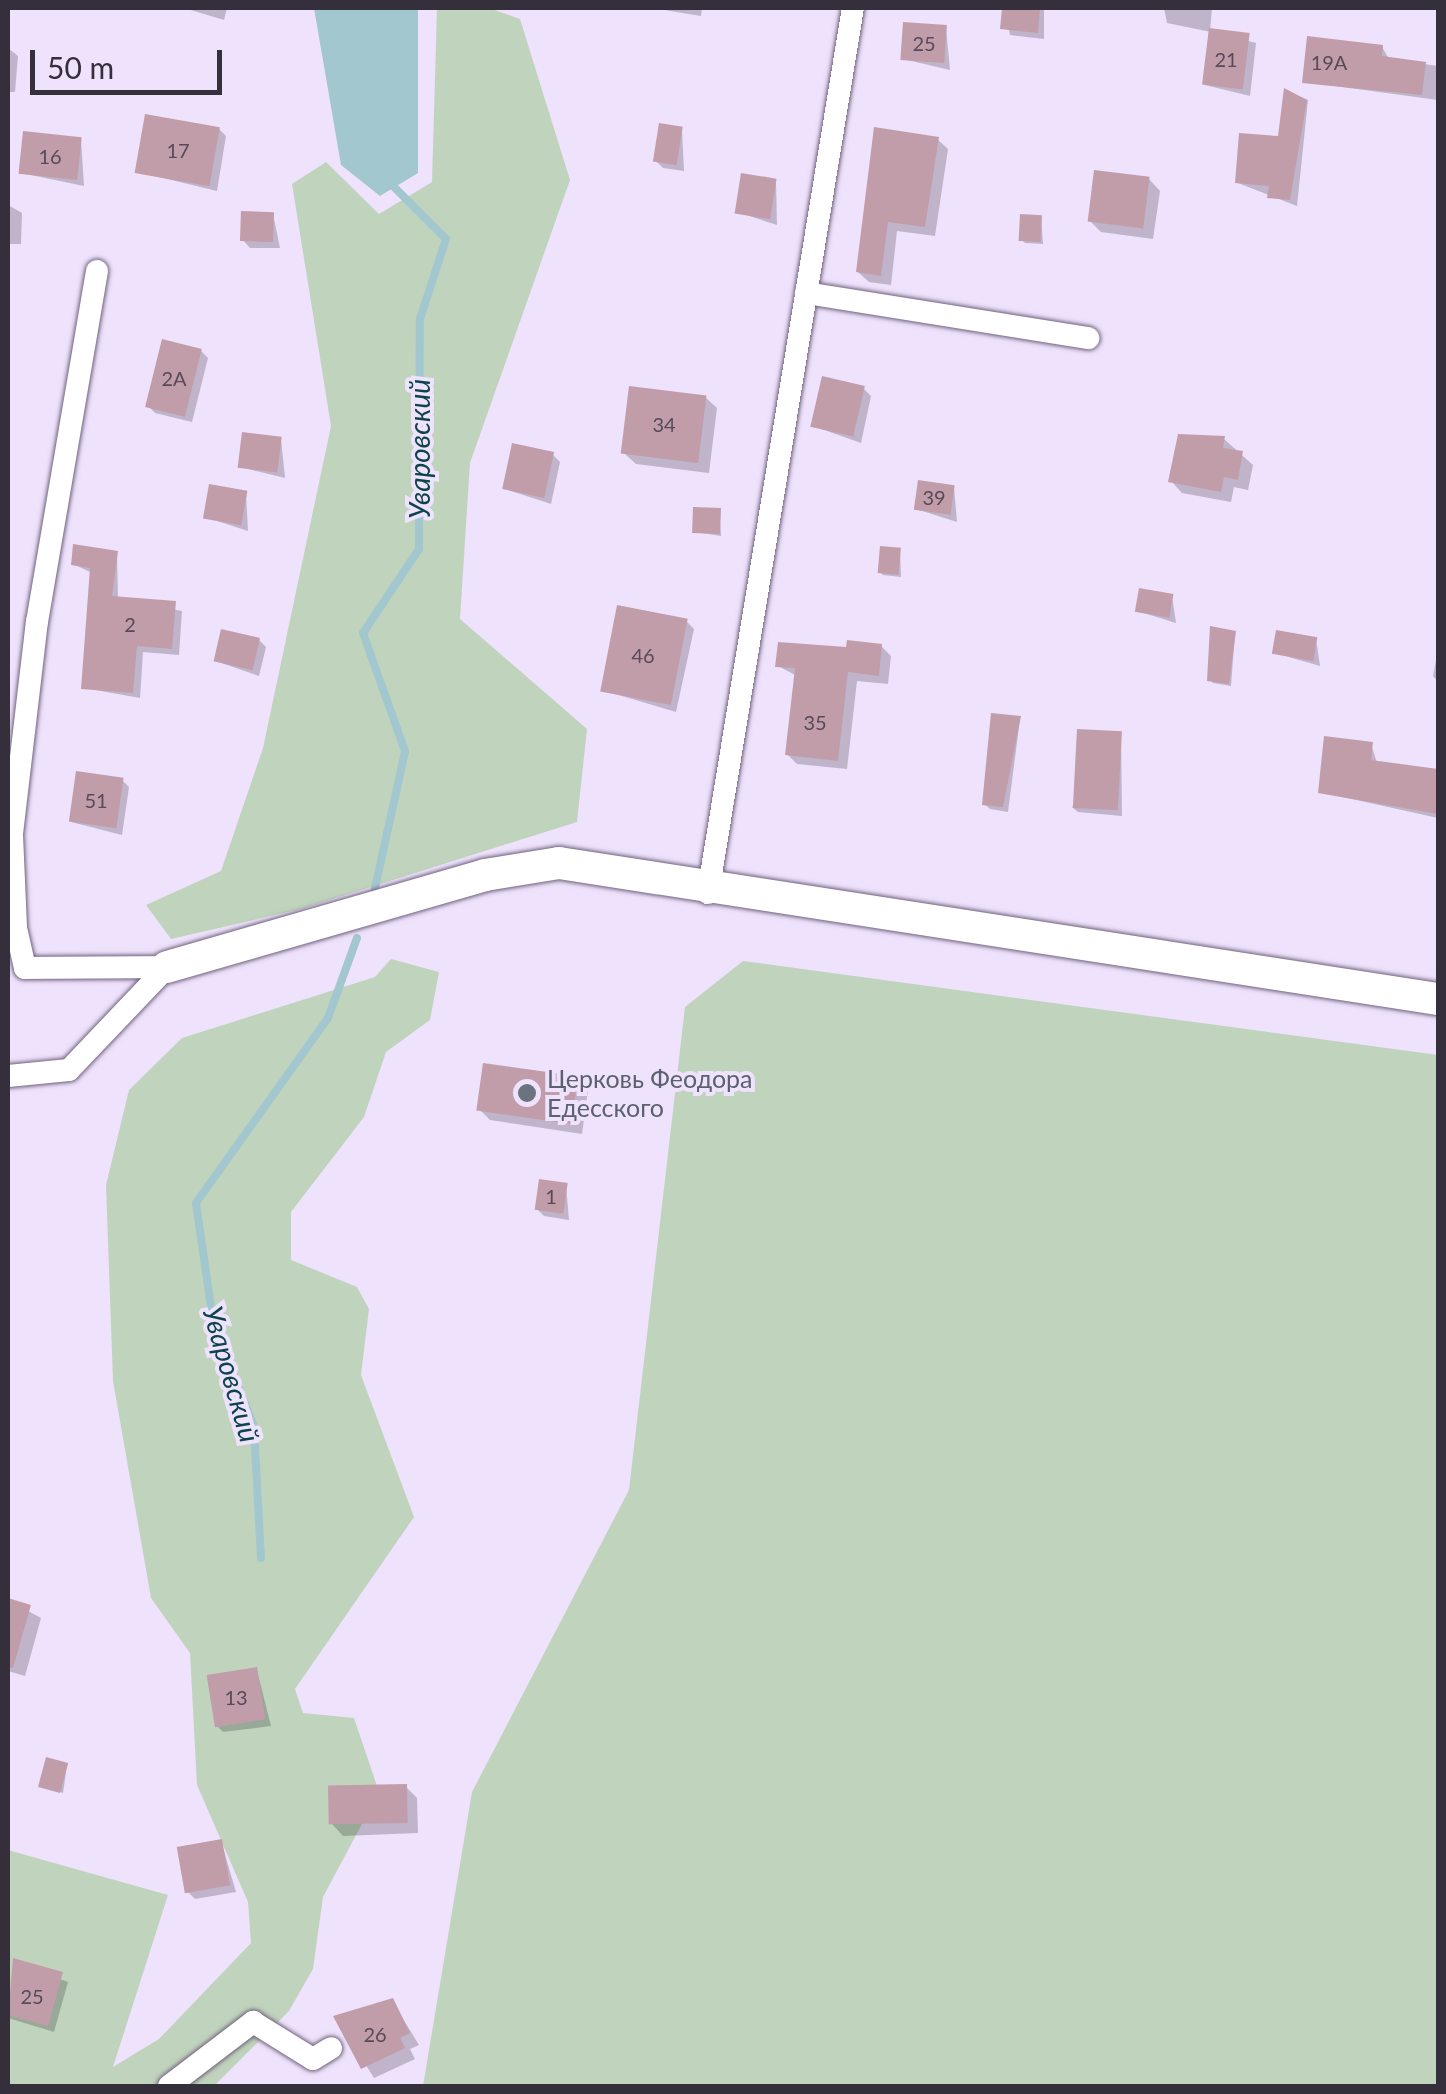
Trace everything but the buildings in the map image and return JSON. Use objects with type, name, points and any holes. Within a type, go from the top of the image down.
[{"type":"street","points":[[708,893],[852,8]]},
{"type":"street","points":[[97,271],[37,620],[12,835],[16,928],[25,968],[166,967],[485,875],[559,864],[708,893],[1438,999]]},
{"type":"street","points":[[806,294],[1088,338]]},
{"type":"street","points":[[10,1082],[70,1070],[166,967]]},
{"type":"street","points":[[169,2086],[253,2022],[313,2059],[331,2048]]},
{"type":"shaded area","points":[[314,8],[418,8],[418,173],[380,196],[341,165]]},
{"type":"shaded area","points":[[437,8],[489,8],[520,19],[570,180],[470,463],[460,619],[587,729],[577,822],[301,909],[171,939],[146,905],[221,871],[263,748],[331,426],[292,184],[326,162],[379,214],[432,182]]},
{"type":"shaded area","points":[[391,959],[439,972],[430,1020],[386,1052],[364,1117],[291,1212],[291,1260],[357,1287],[369,1309],[361,1375],[414,1517],[295,1689],[303,1713],[354,1718],[379,1792],[323,1897],[313,1969],[289,2011],[214,2086],[8,2086],[8,1850],[168,1895],[113,2067],[159,2039],[251,1943],[248,1902],[197,1785],[190,1653],[151,1598],[113,1381],[106,1185],[129,1090],[182,1038],[375,977]]},
{"type":"shaded area","points":[[743,961],[1438,1055],[1438,2086],[423,2086],[472,1792],[629,1490],[685,1007]]},
{"type":"waterway","name":"Уваровский","points":[[375,888],[405,751],[363,633],[419,549],[420,319],[446,239],[394,187]]},
{"type":"waterway","name":"Уваровский","points":[[261,1558],[254,1427],[213,1321],[196,1203],[328,1018],[357,938]]},
{"type":"place","name":"Церковь Феодора Едесского","points":[[527,1093]]}]
